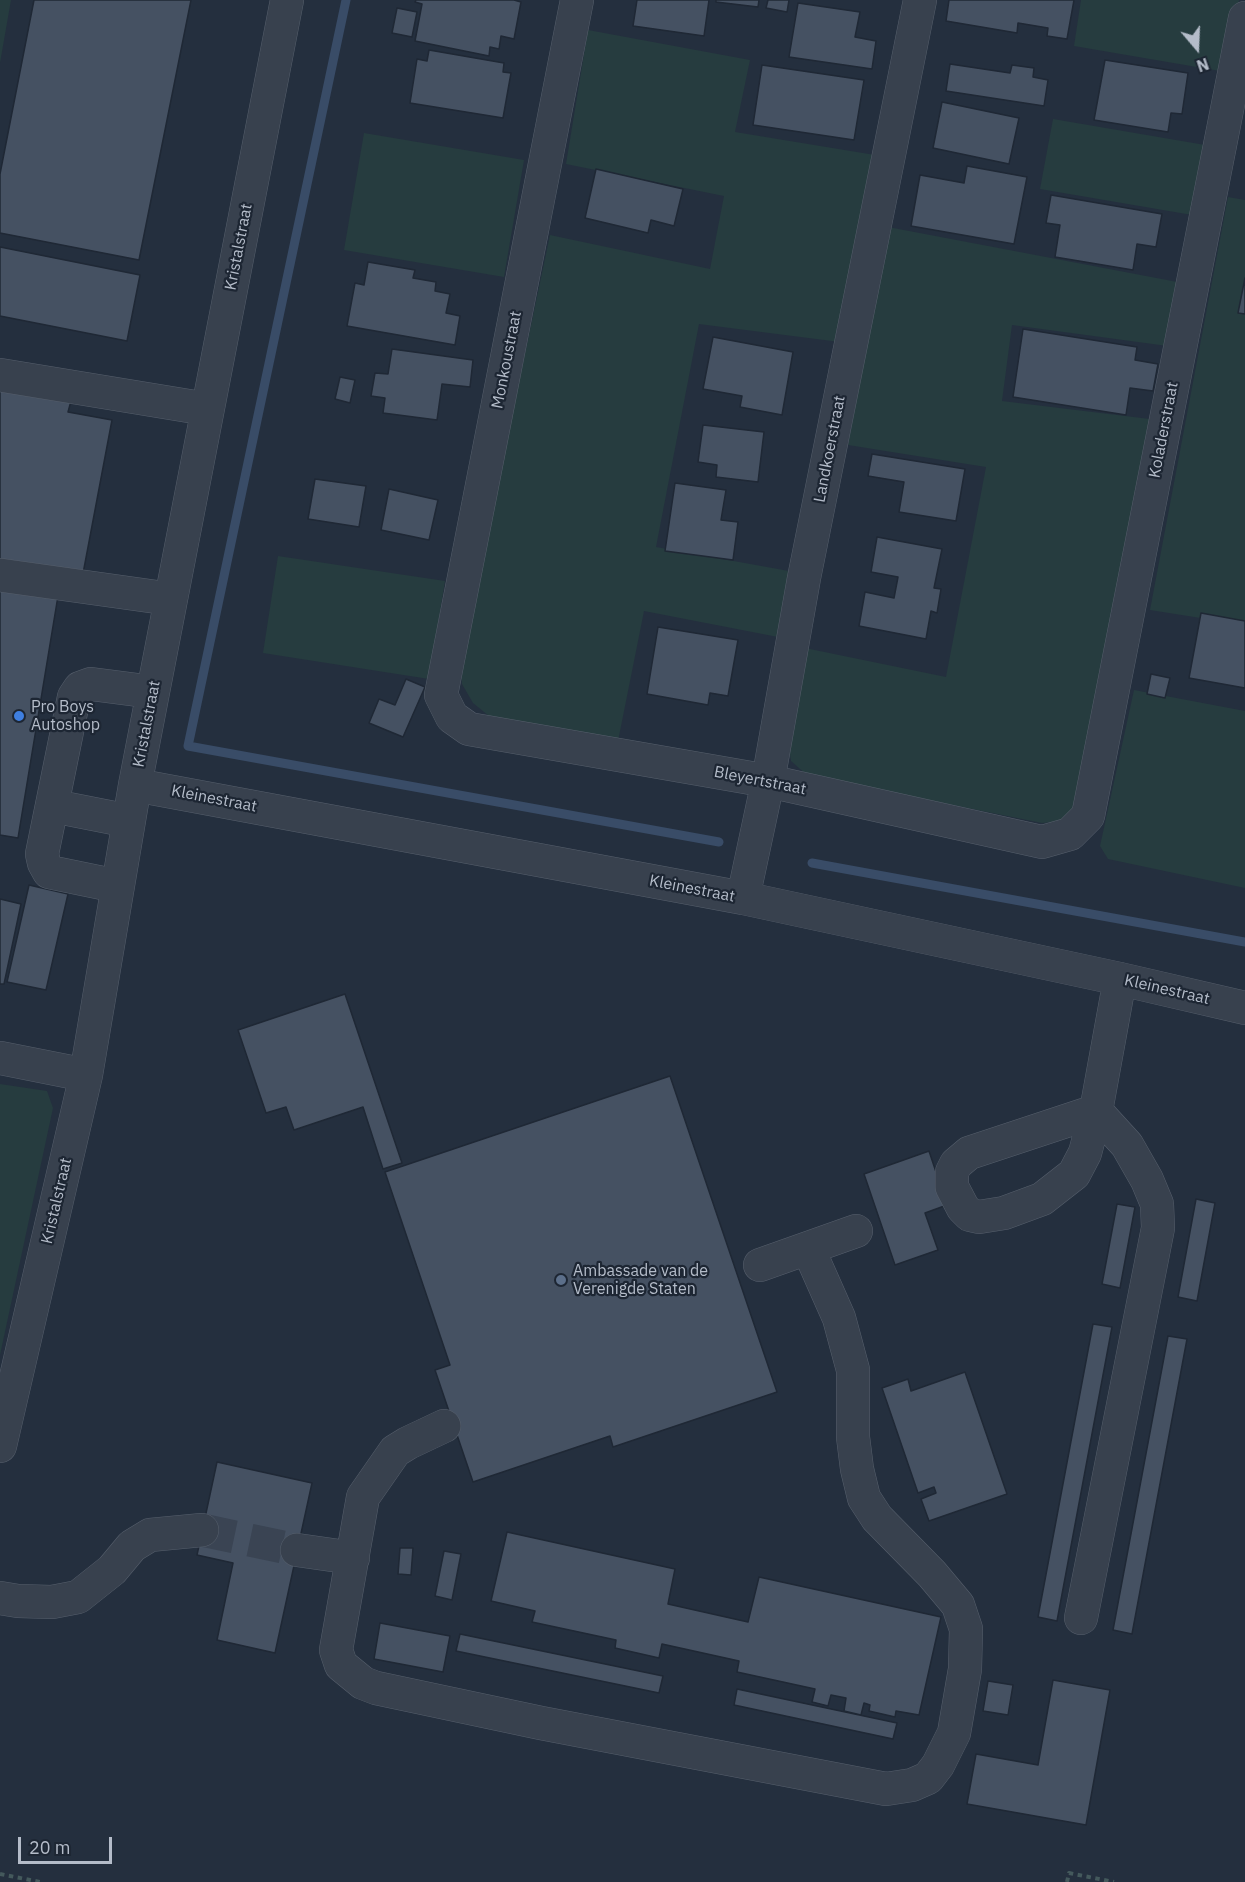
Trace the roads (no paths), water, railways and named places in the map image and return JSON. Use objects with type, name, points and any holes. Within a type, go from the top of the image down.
[{"type":"street","name":"Kristalstraat","points":[[0,1446],[86,1075],[135,784],[287,0]]},
{"type":"street","name":"Monkoustraat","points":[[452,717],[441,695],[578,0]]},
{"type":"street","name":"Landkoerstraat","points":[[743,898],[768,781],[804,578],[920,0]]},
{"type":"street","name":"Koladerstraat","points":[[1070,834],[1088,816],[1245,18]]},
{"type":"street","points":[[0,375],[207,409]]},
{"type":"street","points":[[0,575],[171,599]]},
{"type":"street","points":[[117,886],[49,872],[42,854],[74,697],[80,688],[91,684],[153,692]]},
{"type":"street","name":"Bleyertstraat","points":[[452,717],[469,729],[768,781],[1042,842],[1070,834]]},
{"type":"street","name":"Kleinestraat","points":[[135,784],[743,898],[1245,1008]]},
{"type":"street","points":[[53,806],[129,821]]},
{"type":"street","points":[[1081,1618],[1158,1228],[1158,1204],[1148,1180],[1127,1145],[1095,1111],[1120,979]]},
{"type":"street","points":[[0,1058],[86,1075]]},
{"type":"street","points":[[760,1265],[856,1231]]},
{"type":"street","points":[[444,1426],[395,1451],[363,1497],[336,1650],[341,1665],[363,1683],[376,1688],[542,1723],[886,1789],[912,1785],[928,1778],[939,1765],[954,1733],[965,1669],[966,1629],[958,1605],[932,1574],[877,1518],[864,1498],[853,1437],[853,1371],[839,1318],[808,1248]]},
{"type":"street","points":[[0,1598],[52,1602],[78,1597],[112,1570],[132,1546],[150,1535],[202,1530]]},
{"type":"street","points":[[297,1550],[353,1558]]},
{"type":"waterway","points":[[346,0],[188,746],[719,842]]},
{"type":"waterway","points":[[812,863],[1245,942]]},
{"type":"tunnel","points":[[202,1530],[297,1550]]},
{"type":"place","name":"Pro Boys Autoshop","points":[[19,716]]},
{"type":"place","name":"Ambassade van de Verenigde Staten","points":[[561,1280]]}]
